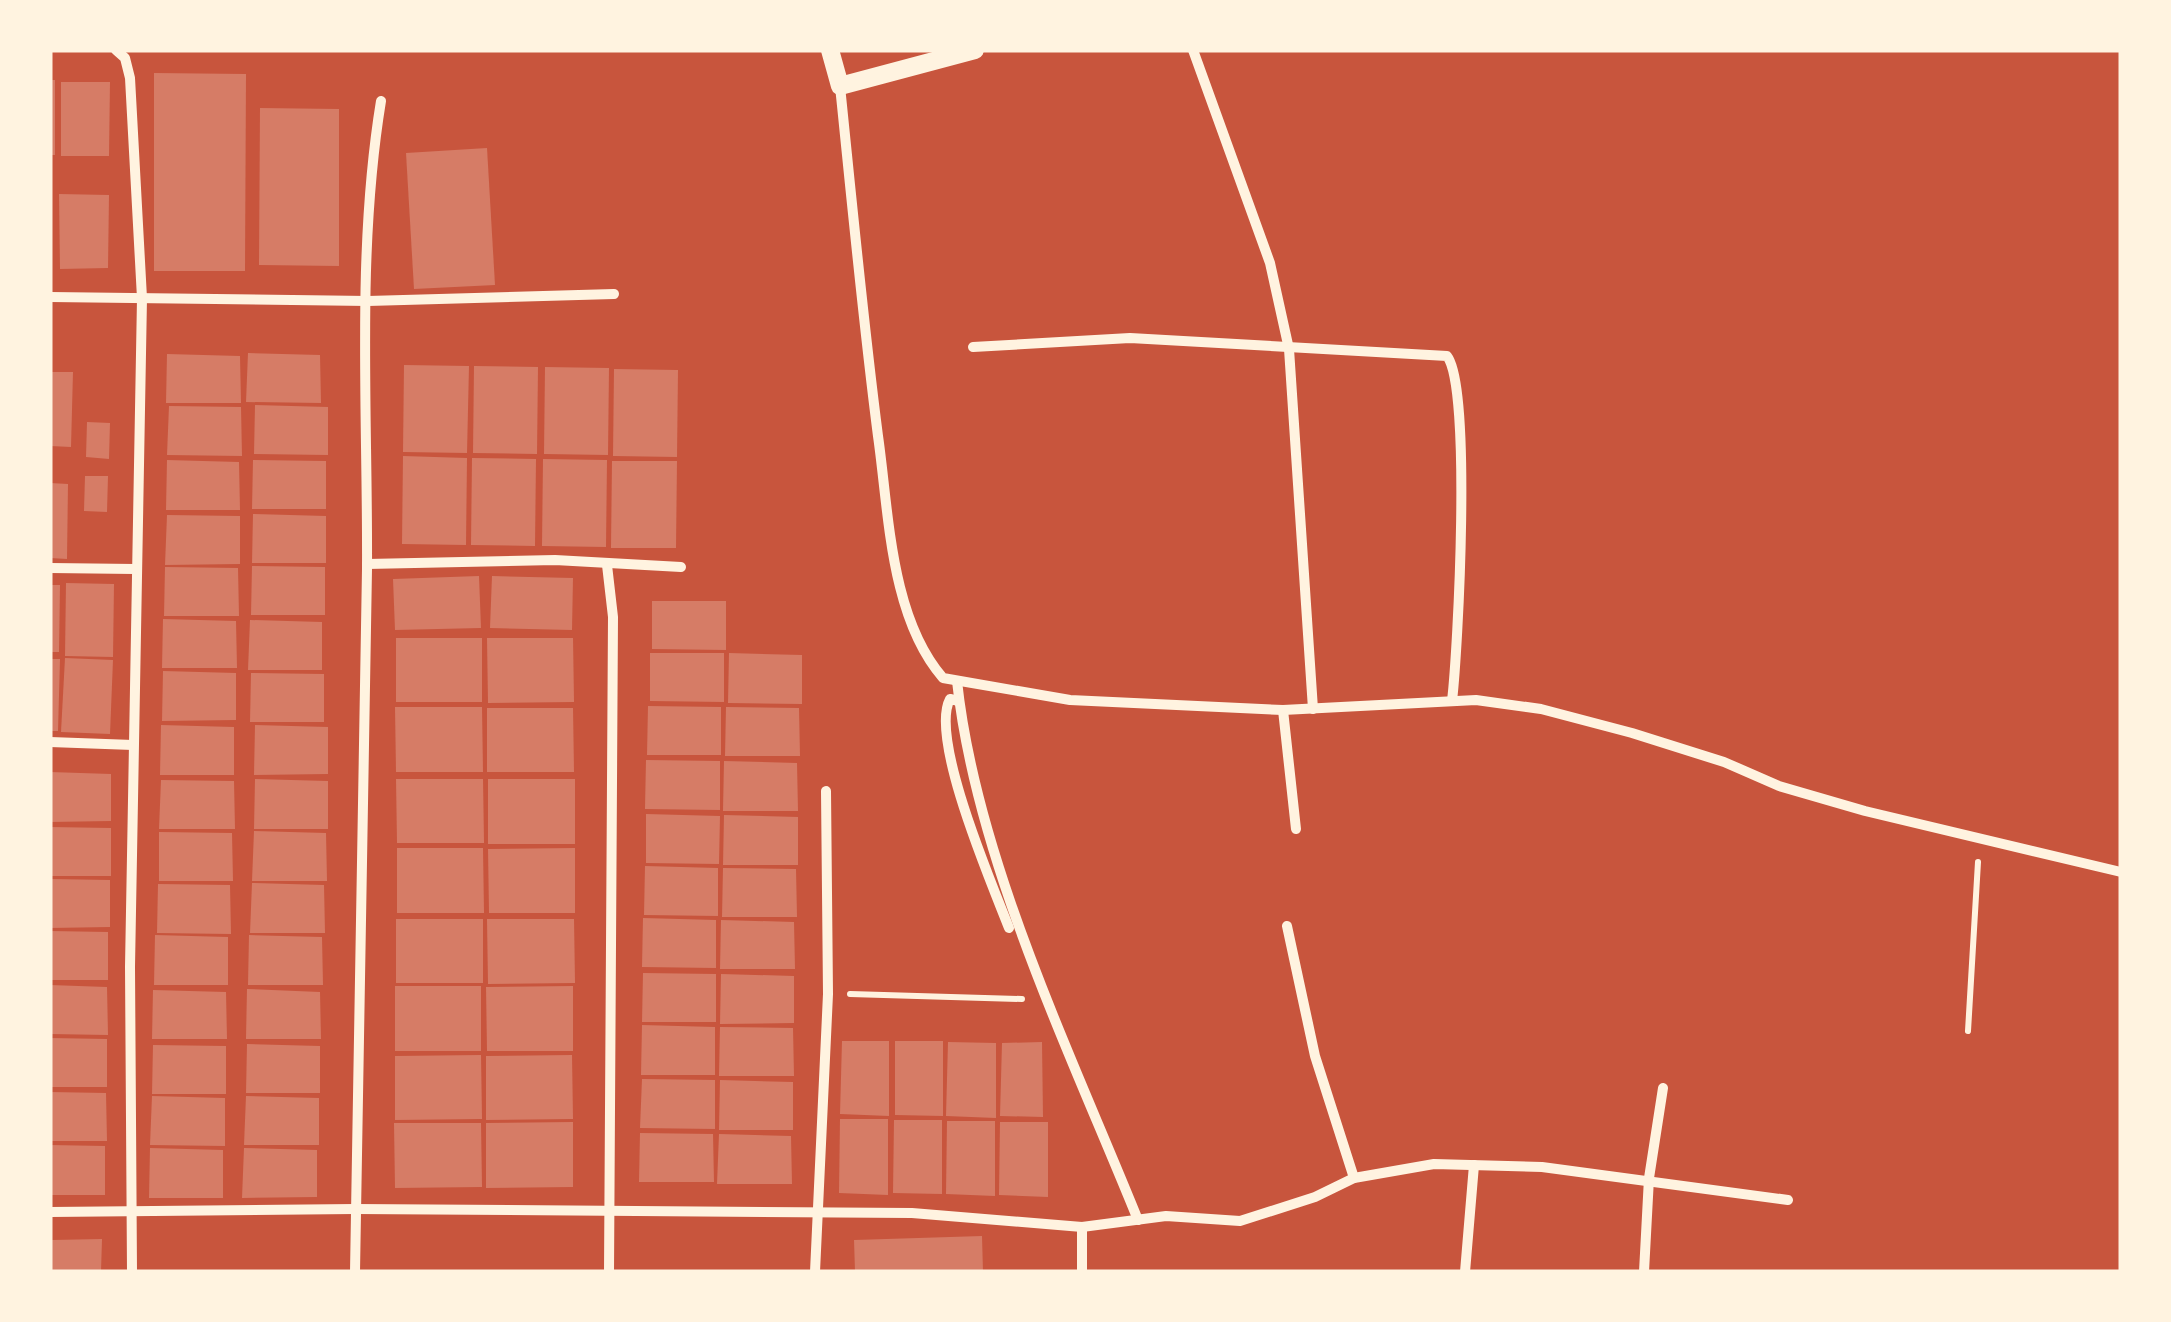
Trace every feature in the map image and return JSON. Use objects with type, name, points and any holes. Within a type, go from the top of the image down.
[{"type":"street","points":[[116,50],[125,58],[130,78],[142,298],[133,745],[132,1272]]},
{"type":"street","points":[[830,50],[840,86],[865,336],[903,589],[933,665],[944,678],[1070,700],[1283,710],[1452,701],[1542,708],[1724,762],[1779,786],[1979,840],[2121,872]]},
{"type":"street","points":[[840,86],[975,50]]},
{"type":"street","points":[[1193,50],[1270,263],[1289,349],[1313,709]]},
{"type":"street","points":[[354,1272],[368,300],[374,147],[381,101]]},
{"type":"street","points":[[50,298],[368,300],[614,294]]},
{"type":"street","points":[[973,347],[1130,338],[1289,349],[1437,352],[1452,362],[1462,468],[1458,643],[1452,701]]},
{"type":"street","points":[[367,564],[555,560],[681,566]]},
{"type":"street","points":[[607,564],[614,617],[609,1272]]},
{"type":"street","points":[[50,568],[135,570]]},
{"type":"street","points":[[957,681],[966,759],[1048,1000],[1138,1220]]},
{"type":"street","points":[[960,701],[950,700],[946,708],[948,747],[973,832],[1009,928]]},
{"type":"street","points":[[1283,710],[1296,829]]},
{"type":"street","points":[[50,742],[133,745]]},
{"type":"street","points":[[815,1272],[828,994],[826,791]]},
{"type":"street","points":[[1287,926],[1315,1056],[1354,1178]]},
{"type":"street","points":[[1644,1272],[1649,1178],[1663,1088]]},
{"type":"street","points":[[50,1212],[355,1209],[912,1213],[1082,1227],[1166,1216],[1240,1221],[1315,1197],[1354,1178],[1434,1164],[1649,1178],[1788,1200]]},
{"type":"street","points":[[1464,1272],[1474,1165]]},
{"type":"street","points":[[1082,1227],[1082,1272]]},
{"type":"path","points":[[1968,1031],[1979,840]]},
{"type":"path","points":[[828,994],[1048,1000]]},
{"type":"building","points":[[154,73],[246,74],[245,271],[154,271]]},
{"type":"building","points":[[50,80],[55,80],[55,155],[50,155]]},
{"type":"building","points":[[61,82],[110,82],[109,156],[61,156]]},
{"type":"building","points":[[260,108],[339,109],[339,266],[259,265]]},
{"type":"building","points":[[487,148],[495,285],[414,289],[406,153]]},
{"type":"building","points":[[59,194],[109,195],[108,268],[60,269]]},
{"type":"building","points":[[248,353],[320,355],[321,403],[246,402]]},
{"type":"building","points":[[167,354],[240,356],[241,403],[166,403]]},
{"type":"building","points":[[404,365],[469,366],[467,453],[403,452]]},
{"type":"building","points":[[474,366],[538,367],[537,454],[473,453]]},
{"type":"building","points":[[545,367],[609,368],[608,455],[544,454]]},
{"type":"building","points":[[614,369],[678,370],[677,457],[613,456]]},
{"type":"building","points":[[50,372],[73,372],[71,447],[50,446]]},
{"type":"building","points":[[255,405],[328,407],[328,455],[254,454]]},
{"type":"building","points":[[169,406],[241,407],[242,456],[167,455]]},
{"type":"building","points":[[87,422],[110,423],[109,459],[86,457]]},
{"type":"building","points":[[403,456],[467,458],[466,545],[402,544]]},
{"type":"building","points":[[472,458],[536,459],[535,546],[471,545]]},
{"type":"building","points":[[543,459],[607,460],[606,547],[542,546]]},
{"type":"building","points":[[167,460],[239,462],[240,510],[166,510]]},
{"type":"building","points":[[253,460],[326,461],[326,509],[252,509]]},
{"type":"building","points":[[612,461],[677,461],[676,548],[611,548]]},
{"type":"building","points":[[85,476],[108,476],[107,512],[84,511]]},
{"type":"building","points":[[50,483],[68,484],[67,559],[50,558]]},
{"type":"building","points":[[253,514],[326,516],[326,563],[252,563]]},
{"type":"building","points":[[167,515],[240,516],[240,564],[165,565]]},
{"type":"building","points":[[252,566],[325,567],[325,615],[251,615]]},
{"type":"building","points":[[165,567],[238,568],[239,616],[164,616]]},
{"type":"building","points":[[479,576],[481,628],[395,630],[393,579]]},
{"type":"building","points":[[492,576],[573,578],[572,630],[490,628]]},
{"type":"building","points":[[66,583],[114,584],[113,657],[65,656]]},
{"type":"building","points":[[50,585],[60,585],[59,652],[50,652]]},
{"type":"building","points":[[652,601],[726,601],[726,650],[652,649]]},
{"type":"building","points":[[163,619],[236,621],[237,668],[162,668]]},
{"type":"building","points":[[250,620],[322,622],[322,670],[248,670]]},
{"type":"building","points":[[396,638],[482,638],[482,702],[396,702]]},
{"type":"building","points":[[487,638],[573,638],[574,702],[488,703]]},
{"type":"building","points":[[650,653],[724,653],[724,702],[650,701]]},
{"type":"building","points":[[729,653],[802,655],[802,704],[728,703]]},
{"type":"building","points":[[65,658],[113,660],[110,734],[61,732]]},
{"type":"building","points":[[50,659],[60,659],[58,731],[50,731]]},
{"type":"building","points":[[163,671],[236,673],[236,720],[162,721]]},
{"type":"building","points":[[251,673],[324,674],[324,722],[250,722]]},
{"type":"building","points":[[648,706],[721,707],[721,755],[647,755]]},
{"type":"building","points":[[395,707],[482,707],[483,772],[396,772]]},
{"type":"building","points":[[726,707],[799,708],[800,756],[725,756]]},
{"type":"building","points":[[487,708],[573,708],[574,772],[487,772]]},
{"type":"building","points":[[161,725],[234,727],[234,775],[160,775]]},
{"type":"building","points":[[255,725],[328,727],[328,774],[254,775]]},
{"type":"building","points":[[646,760],[720,761],[720,810],[645,809]]},
{"type":"building","points":[[724,761],[797,763],[798,811],[723,811]]},
{"type":"building","points":[[50,772],[111,774],[111,821],[50,822]]},
{"type":"building","points":[[255,779],[328,781],[328,829],[254,829]]},
{"type":"building","points":[[396,779],[483,779],[484,843],[397,843]]},
{"type":"building","points":[[488,779],[575,779],[575,844],[488,844]]},
{"type":"building","points":[[161,780],[234,781],[235,829],[159,829]]},
{"type":"building","points":[[646,814],[720,816],[719,864],[646,863]]},
{"type":"building","points":[[724,815],[798,817],[798,865],[723,865]]},
{"type":"building","points":[[50,827],[111,828],[111,876],[50,876]]},
{"type":"building","points":[[254,831],[326,833],[327,881],[252,881]]},
{"type":"building","points":[[159,832],[232,833],[233,881],[159,881]]},
{"type":"building","points":[[397,848],[483,848],[484,913],[397,913]]},
{"type":"building","points":[[575,848],[575,913],[489,913],[488,849]]},
{"type":"building","points":[[645,866],[718,868],[718,916],[644,915]]},
{"type":"building","points":[[723,868],[796,869],[797,917],[722,917]]},
{"type":"building","points":[[50,879],[110,880],[110,927],[50,928]]},
{"type":"building","points":[[252,883],[324,885],[325,933],[250,933]]},
{"type":"building","points":[[158,884],[230,885],[231,934],[157,933]]},
{"type":"building","points":[[643,918],[716,920],[716,968],[642,967]]},
{"type":"building","points":[[396,919],[483,919],[483,983],[396,983]]},
{"type":"building","points":[[487,919],[574,919],[575,983],[488,984]]},
{"type":"building","points":[[721,920],[794,922],[795,969],[720,969]]},
{"type":"building","points":[[50,931],[108,932],[108,980],[50,980]]},
{"type":"building","points":[[155,935],[228,937],[228,985],[154,985]]},
{"type":"building","points":[[249,935],[322,937],[323,985],[248,985]]},
{"type":"building","points":[[643,973],[716,974],[716,1022],[642,1022]]},
{"type":"building","points":[[721,974],[794,976],[794,1023],[720,1024]]},
{"type":"building","points":[[50,985],[107,987],[108,1035],[50,1034]]},
{"type":"building","points":[[395,986],[481,986],[481,1051],[395,1051]]},
{"type":"building","points":[[573,986],[573,1051],[487,1051],[486,987]]},
{"type":"building","points":[[247,989],[320,992],[321,1039],[246,1039]]},
{"type":"building","points":[[153,990],[226,992],[227,1039],[152,1039]]},
{"type":"building","points":[[642,1025],[715,1027],[715,1075],[641,1075]]},
{"type":"building","points":[[720,1027],[793,1028],[794,1076],[719,1076]]},
{"type":"building","points":[[50,1038],[107,1039],[107,1087],[50,1087]]},
{"type":"building","points":[[842,1041],[889,1041],[889,1116],[840,1114]]},
{"type":"building","points":[[895,1041],[943,1041],[943,1116],[895,1115]]},
{"type":"building","points":[[948,1042],[996,1043],[996,1118],[946,1116]]},
{"type":"building","points":[[1042,1042],[1043,1117],[1000,1116],[1002,1043]]},
{"type":"building","points":[[247,1044],[320,1046],[320,1093],[246,1093]]},
{"type":"building","points":[[153,1045],[226,1046],[226,1094],[152,1094]]},
{"type":"building","points":[[481,1055],[482,1119],[395,1120],[395,1056]]},
{"type":"building","points":[[572,1055],[573,1119],[486,1120],[486,1056]]},
{"type":"building","points":[[642,1079],[715,1080],[715,1129],[640,1128]]},
{"type":"building","points":[[720,1080],[793,1082],[793,1130],[719,1130]]},
{"type":"building","points":[[50,1092],[106,1093],[107,1141],[50,1141]]},
{"type":"building","points":[[152,1096],[225,1098],[225,1146],[150,1145]]},
{"type":"building","points":[[246,1096],[319,1098],[319,1145],[244,1145]]},
{"type":"building","points":[[840,1119],[888,1119],[888,1195],[839,1193]]},
{"type":"building","points":[[894,1120],[942,1120],[942,1194],[893,1193]]},
{"type":"building","points":[[947,1121],[995,1121],[995,1196],[946,1194]]},
{"type":"building","points":[[573,1122],[573,1187],[486,1188],[486,1123]]},
{"type":"building","points":[[1000,1122],[1048,1122],[1048,1197],[999,1195]]},
{"type":"building","points":[[394,1123],[481,1123],[482,1187],[395,1188]]},
{"type":"building","points":[[640,1133],[713,1134],[714,1182],[639,1182]]},
{"type":"building","points":[[719,1134],[791,1136],[792,1184],[717,1184]]},
{"type":"building","points":[[50,1145],[105,1146],[105,1195],[50,1195]]},
{"type":"building","points":[[150,1148],[223,1150],[223,1198],[149,1198]]},
{"type":"building","points":[[244,1148],[317,1150],[317,1197],[242,1198]]},
{"type":"building","points":[[982,1236],[983,1272],[855,1272],[854,1240]]},
{"type":"building","points":[[102,1239],[101,1272],[52,1272],[52,1240]]}]
